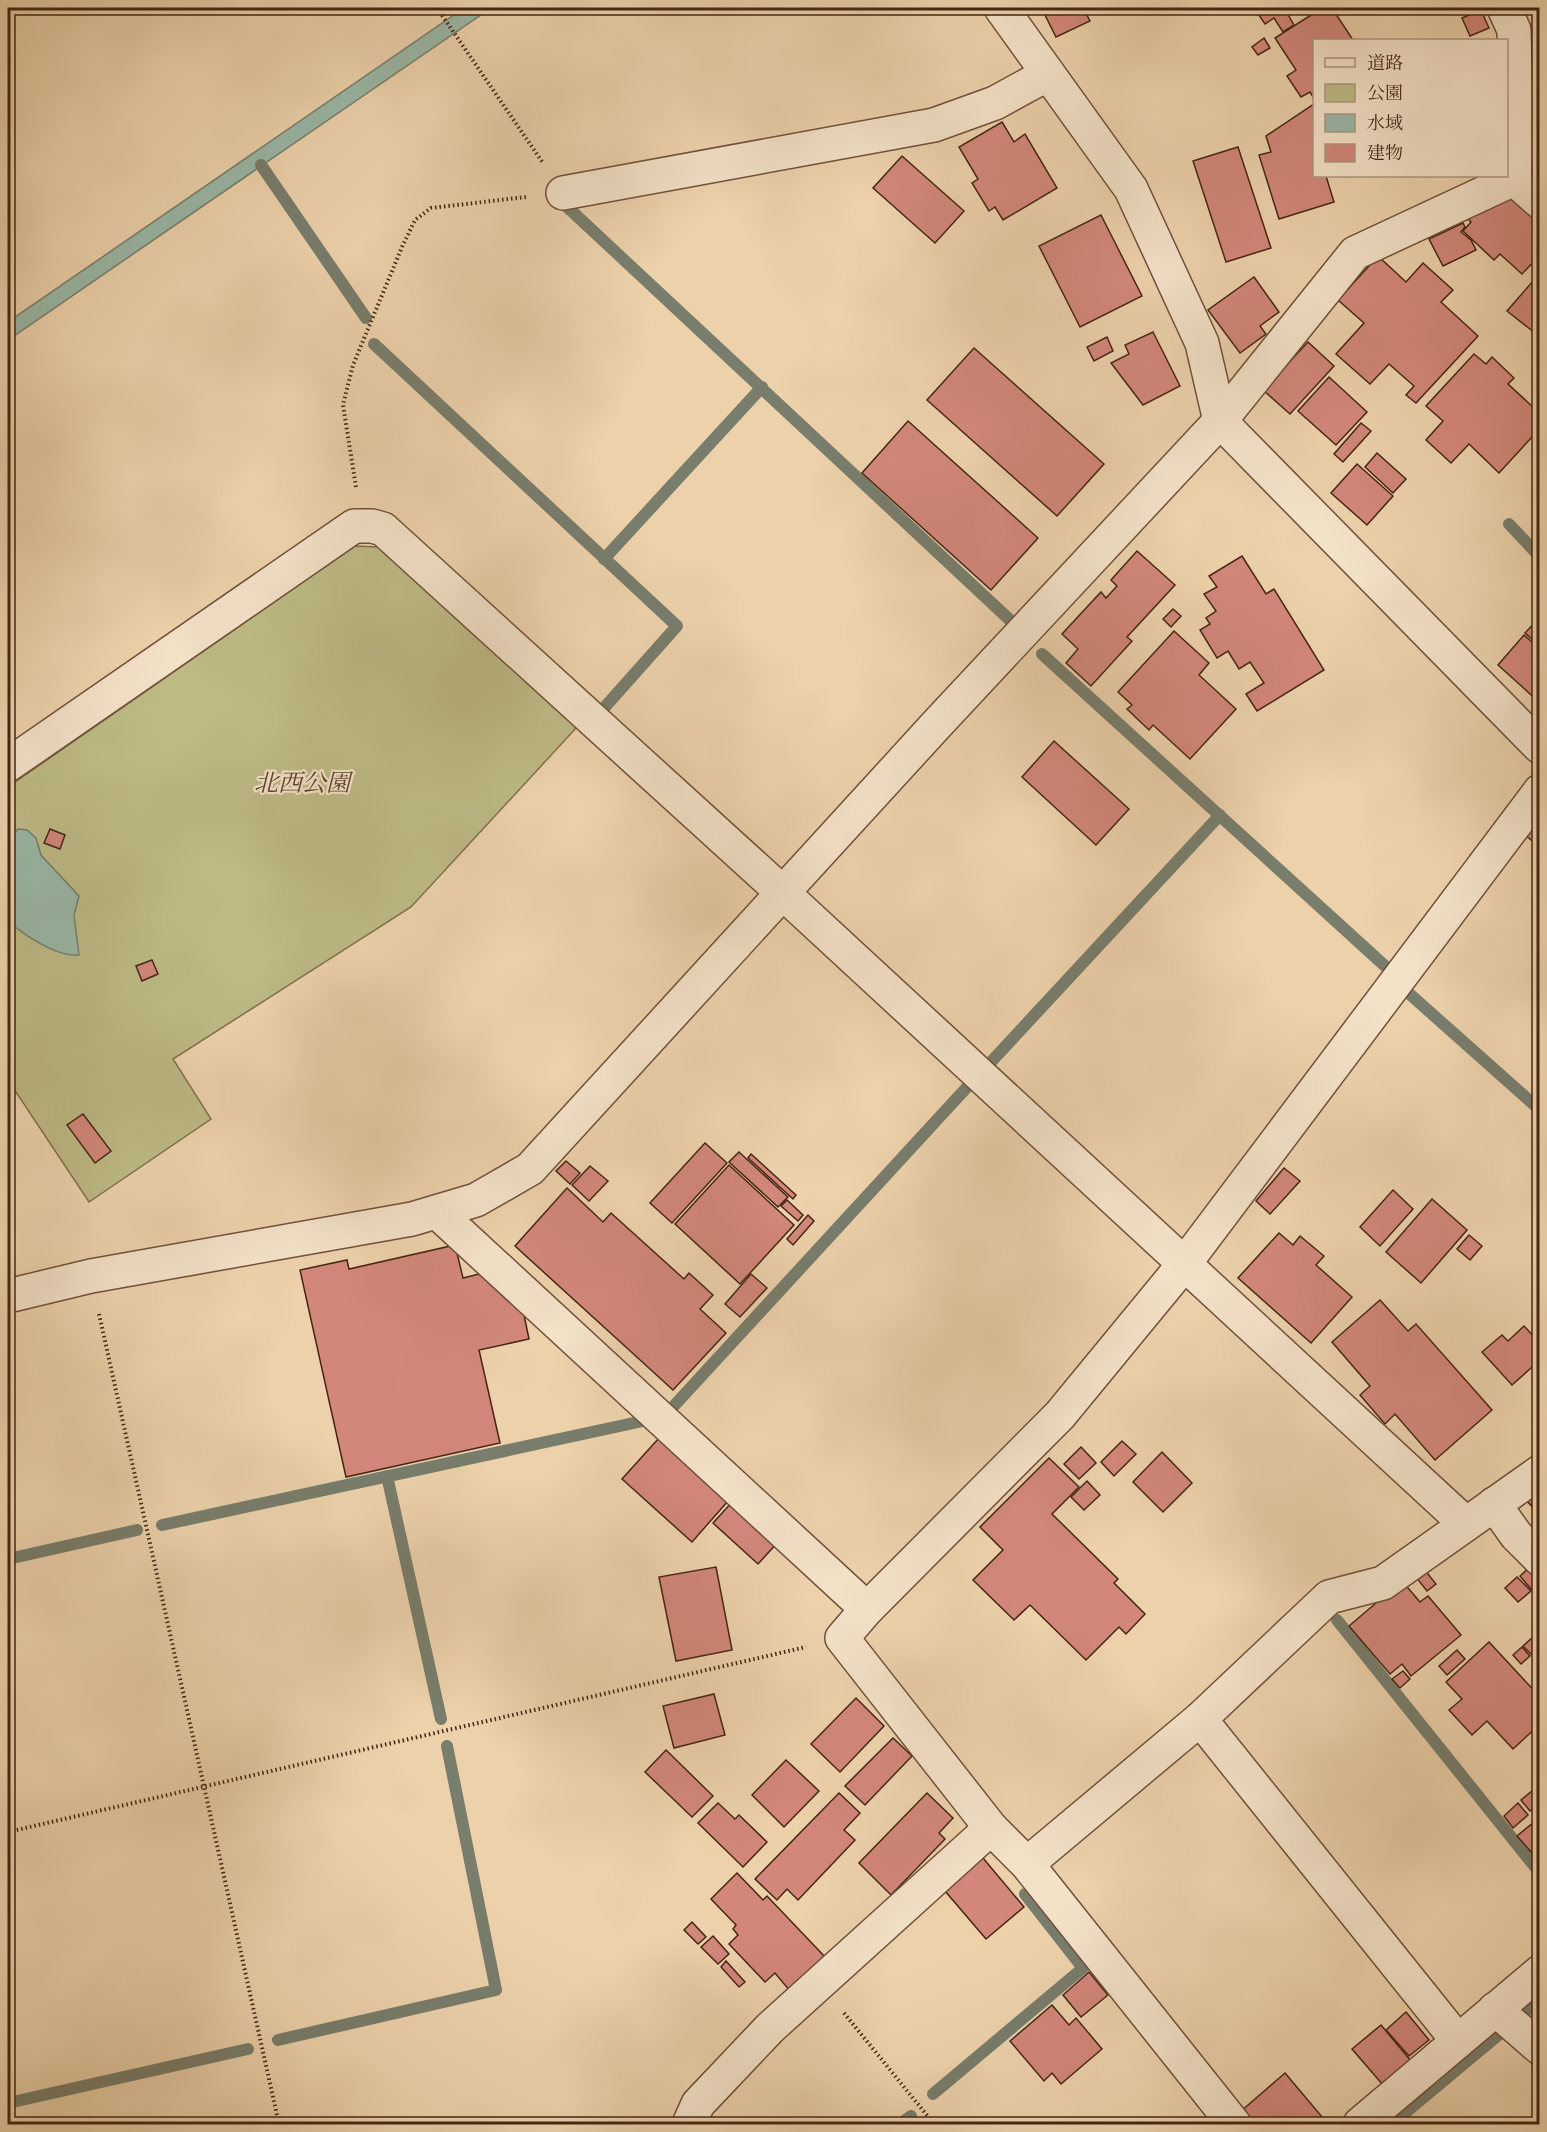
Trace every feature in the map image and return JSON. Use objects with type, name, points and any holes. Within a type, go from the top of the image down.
[{"type":"street","points":[[1001,8],[1131,189],[1202,343],[1220,421],[1539,747]]},
{"type":"street","points":[[1504,8],[1514,30],[1516,145],[1514,179]]},
{"type":"street","points":[[563,193],[934,125],[995,103],[1048,74]]},
{"type":"street","points":[[1514,179],[1539,202]]},
{"type":"street","points":[[8,1296],[91,1276],[412,1219],[476,1200],[530,1169],[938,723],[1220,421],[1355,253],[1514,179]]},
{"type":"street","points":[[8,765],[354,526],[372,526],[383,529],[783,893],[1466,1524]]},
{"type":"street","points":[[1234,2124],[1027,1864],[991,1828],[842,1638],[867,1609],[1060,1415],[1185,1263],[1539,791]]},
{"type":"street","points":[[437,1212],[867,1609]]},
{"type":"street","points":[[1027,1864],[1200,1719],[1329,1597],[1383,1583],[1539,1472]]},
{"type":"street","points":[[1494,1504],[1516,1535],[1539,1559]]},
{"type":"street","points":[[1200,1719],[1458,2041]]},
{"type":"street","points":[[689,2124],[698,2104],[770,2028],[991,1828]]},
{"type":"street","points":[[1360,2124],[1539,1972]]},
{"type":"street","points":[[1495,2009],[1539,2048]]},
{"type":"path","points":[[372,526],[355,484],[343,405],[354,364],[415,220],[431,208],[563,193],[437,8]]},
{"type":"path","points":[[91,1276],[279,2124]]},
{"type":"path","points":[[8,1832],[842,1638]]},
{"type":"path","points":[[820,1983],[934,2124]]},
{"type":"green space","name":"北西公園","points":[[355,546],[380,547],[577,727],[411,907],[173,1059],[211,1119],[89,1202],[8,1080],[8,787]]},
{"type":"water","points":[[464,8],[491,8],[8,340],[8,322]]},
{"type":"water","points":[[18,829],[27,830],[36,838],[41,855],[79,896],[74,915],[79,955],[61,953],[51,949],[22,932],[8,920],[8,841]]},
{"type":"building","points":[[1083,8],[1090,21],[1056,37],[1042,9]]},
{"type":"building","points":[[1254,8],[1291,8],[1286,11],[1294,25],[1283,32],[1274,18],[1265,24]]},
{"type":"building","points":[[1322,8],[1332,8],[1352,39],[1313,39],[1313,97],[1310,92],[1301,97],[1287,76],[1296,70],[1275,38]]},
{"type":"building","points":[[1481,10],[1489,28],[1470,36],[1462,18]]},
{"type":"building","points":[[1264,38],[1270,48],[1258,55],[1252,47]]},
{"type":"building","points":[[1313,105],[1313,177],[1326,177],[1334,202],[1279,219],[1259,155],[1271,152],[1266,136]]},
{"type":"building","points":[[1002,122],[1014,142],[1025,134],[1057,188],[1003,220],[995,207],[989,211],[972,183],[978,179],[959,147]]},
{"type":"building","points":[[1238,147],[1271,248],[1226,262],[1193,161]]},
{"type":"building","points":[[902,156],[964,211],[935,243],[873,188]]},
{"type":"building","points":[[1509,197],[1540,224],[1540,255],[1522,274],[1500,254],[1494,260],[1463,231],[1471,222],[1466,217]]},
{"type":"building","points":[[1101,215],[1142,296],[1080,327],[1039,246]]},
{"type":"building","points":[[1463,223],[1465,227],[1461,232],[1471,240],[1476,250],[1443,266],[1429,239]]},
{"type":"building","points":[[1378,256],[1406,282],[1423,263],[1453,290],[1441,302],[1478,336],[1416,403],[1406,395],[1414,386],[1389,364],[1370,384],[1336,354],[1364,323],[1338,300]]},
{"type":"building","points":[[1540,273],[1540,337],[1507,311]]},
{"type":"building","points":[[1254,277],[1279,312],[1260,326],[1266,334],[1240,353],[1208,310]]},
{"type":"building","points":[[1153,332],[1180,386],[1143,405],[1111,363],[1129,354],[1125,345]]},
{"type":"building","points":[[1107,337],[1113,351],[1094,361],[1087,347]]},
{"type":"building","points":[[1308,342],[1334,366],[1290,414],[1263,390]]},
{"type":"building","points":[[974,348],[1104,464],[1057,516],[927,400]]},
{"type":"building","points":[[1474,354],[1486,364],[1492,357],[1514,378],[1508,384],[1534,408],[1540,400],[1540,442],[1532,437],[1499,473],[1469,444],[1451,463],[1426,440],[1443,421],[1426,406]]},
{"type":"building","points":[[1329,377],[1367,412],[1336,445],[1298,411]]},
{"type":"building","points":[[908,421],[1038,538],[991,590],[862,473]]},
{"type":"building","points":[[1361,423],[1371,431],[1343,462],[1334,454]]},
{"type":"building","points":[[1377,453],[1406,479],[1393,493],[1365,467]]},
{"type":"building","points":[[1357,464],[1393,496],[1367,525],[1331,493]]},
{"type":"building","points":[[1137,551],[1175,585],[1127,637],[1132,641],[1091,686],[1066,663],[1078,649],[1062,634],[1101,592],[1106,598],[1117,586],[1111,580]]},
{"type":"building","points":[[1242,556],[1266,594],[1274,589],[1324,670],[1257,711],[1246,694],[1264,683],[1250,662],[1239,669],[1228,651],[1217,658],[1200,630],[1210,624],[1206,618],[1216,611],[1204,594],[1217,587],[1209,576]]},
{"type":"building","points":[[1173,609],[1181,616],[1171,627],[1163,619]]},
{"type":"building","points":[[1540,617],[1540,646],[1525,633]]},
{"type":"building","points":[[1174,631],[1209,663],[1199,675],[1236,709],[1190,759],[1153,725],[1149,730],[1127,709],[1132,705],[1118,692]]},
{"type":"building","points":[[1524,635],[1540,649],[1540,703],[1498,665]]},
{"type":"building","points":[[1054,741],[1129,809],[1096,845],[1022,777]]},
{"type":"building","points":[[1540,821],[1540,847],[1526,836]]},
{"type":"building","points":[[50,829],[65,835],[60,849],[44,843]]},
{"type":"building","points":[[152,960],[158,974],[142,981],[136,966]]},
{"type":"building","points":[[83,1114],[111,1151],[95,1163],[67,1125]]},
{"type":"building","points":[[705,1143],[727,1163],[672,1223],[650,1203]]},
{"type":"building","points":[[739,1152],[788,1197],[778,1207],[729,1162]]},
{"type":"building","points":[[751,1154],[796,1195],[793,1199],[748,1158]]},
{"type":"building","points":[[566,1161],[580,1173],[570,1184],[556,1171]]},
{"type":"building","points":[[729,1165],[794,1225],[740,1284],[675,1224]]},
{"type":"building","points":[[590,1166],[608,1181],[589,1201],[572,1185]]},
{"type":"building","points":[[1284,1168],[1300,1181],[1270,1214],[1256,1201]]},
{"type":"building","points":[[567,1188],[603,1222],[611,1213],[684,1279],[689,1273],[713,1295],[700,1309],[726,1333],[673,1390],[515,1246]]},
{"type":"building","points":[[1393,1190],[1413,1209],[1380,1246],[1360,1227]]},
{"type":"building","points":[[1432,1199],[1467,1230],[1421,1283],[1386,1252]]},
{"type":"building","points":[[787,1200],[803,1215],[798,1221],[781,1206]]},
{"type":"building","points":[[808,1215],[814,1221],[793,1245],[787,1239]]},
{"type":"building","points":[[1279,1233],[1293,1245],[1300,1236],[1324,1256],[1316,1265],[1352,1297],[1311,1343],[1238,1278]]},
{"type":"building","points":[[1469,1235],[1482,1246],[1470,1260],[1457,1249]]},
{"type":"building","points":[[455,1245],[463,1278],[479,1274],[523,1310],[529,1339],[479,1350],[500,1443],[346,1477],[300,1270],[347,1260],[349,1269]]},
{"type":"building","points":[[751,1274],[767,1288],[740,1317],[725,1304]]},
{"type":"building","points":[[1380,1300],[1408,1331],[1416,1324],[1492,1410],[1435,1460],[1395,1414],[1385,1424],[1360,1395],[1370,1386],[1332,1342]]},
{"type":"building","points":[[1524,1326],[1540,1343],[1540,1360],[1512,1385],[1482,1352],[1502,1335],[1508,1341]]},
{"type":"building","points":[[659,1438],[728,1501],[692,1542],[622,1479]]},
{"type":"building","points":[[1122,1441],[1136,1454],[1114,1476],[1101,1462]]},
{"type":"building","points":[[1081,1447],[1096,1463],[1079,1479],[1064,1464]]},
{"type":"building","points":[[1162,1452],[1192,1483],[1163,1512],[1133,1482]]},
{"type":"building","points":[[1049,1458],[1079,1487],[1052,1514],[1118,1579],[1114,1583],[1145,1614],[1126,1634],[1119,1627],[1086,1660],[1030,1605],[1014,1620],[973,1580],[1003,1550],[980,1527]]},
{"type":"building","points":[[1087,1481],[1100,1495],[1084,1510],[1071,1497]]},
{"type":"building","points":[[1540,1488],[1540,1515],[1526,1500]]},
{"type":"building","points":[[733,1501],[778,1542],[758,1564],[713,1523]]},
{"type":"building","points":[[1534,1563],[1540,1570],[1540,1581],[1531,1589],[1520,1576]]},
{"type":"building","points":[[716,1567],[732,1650],[676,1661],[659,1577]]},
{"type":"building","points":[[1424,1569],[1436,1584],[1427,1591],[1415,1576]]},
{"type":"building","points":[[1517,1577],[1531,1591],[1518,1602],[1505,1588]]},
{"type":"building","points":[[1402,1581],[1420,1602],[1428,1596],[1461,1635],[1411,1676],[1402,1664],[1390,1674],[1349,1626]]},
{"type":"building","points":[[1540,1631],[1540,1663],[1523,1646]]},
{"type":"building","points":[[1489,1642],[1540,1697],[1540,1724],[1513,1749],[1487,1721],[1472,1735],[1449,1710],[1462,1699],[1446,1682]]},
{"type":"building","points":[[1522,1647],[1530,1656],[1521,1664],[1513,1655]]},
{"type":"building","points":[[1457,1650],[1465,1659],[1447,1675],[1439,1666]]},
{"type":"building","points":[[1403,1671],[1410,1679],[1400,1688],[1392,1679]]},
{"type":"building","points":[[714,1694],[725,1735],[674,1748],[663,1706]]},
{"type":"building","points":[[856,1698],[884,1726],[840,1772],[811,1744]]},
{"type":"building","points":[[893,1738],[912,1756],[865,1805],[845,1786]]},
{"type":"building","points":[[666,1750],[713,1796],[692,1817],[645,1772]]},
{"type":"building","points":[[786,1760],[819,1791],[784,1827],[752,1795]]},
{"type":"building","points":[[1532,1791],[1540,1799],[1540,1803],[1530,1811],[1521,1800]]},
{"type":"building","points":[[839,1793],[860,1813],[844,1830],[855,1840],[798,1900],[787,1889],[777,1900],[755,1879]]},
{"type":"building","points":[[927,1793],[953,1818],[939,1833],[945,1839],[891,1895],[859,1863]]},
{"type":"building","points":[[718,1803],[735,1819],[739,1815],[767,1842],[743,1867],[698,1823]]},
{"type":"building","points":[[1518,1803],[1528,1815],[1513,1828],[1504,1816]]},
{"type":"building","points":[[1540,1817],[1540,1862],[1517,1836]]},
{"type":"building","points":[[983,1858],[1024,1907],[986,1939],[945,1891]]},
{"type":"building","points":[[737,1873],[763,1900],[767,1896],[826,1958],[790,1991],[775,1973],[765,1982],[729,1944],[738,1935],[733,1929],[736,1925],[711,1899]]},
{"type":"building","points":[[692,1922],[706,1937],[698,1944],[684,1930]]},
{"type":"building","points":[[713,1936],[729,1954],[718,1964],[701,1947]]},
{"type":"building","points":[[726,1961],[745,1982],[739,1987],[721,1967]]},
{"type":"building","points":[[1089,1972],[1108,1995],[1081,2017],[1063,1995]]},
{"type":"building","points":[[1052,2005],[1069,2025],[1076,2018],[1102,2049],[1061,2084],[1052,2073],[1044,2081],[1010,2041]]},
{"type":"building","points":[[1406,2012],[1429,2040],[1409,2056],[1386,2030]]},
{"type":"building","points":[[1381,2025],[1411,2061],[1383,2085],[1352,2049]]},
{"type":"building","points":[[1285,2073],[1328,2124],[1251,2124],[1240,2112]]},
{"type":"waterway","points":[[261,165],[366,318]]},
{"type":"waterway","points":[[563,203],[1011,621]]},
{"type":"waterway","points":[[374,344],[677,626],[604,708]]},
{"type":"waterway","points":[[604,559],[762,387]]},
{"type":"waterway","points":[[1509,524],[1540,557]]},
{"type":"waterway","points":[[1042,654],[1385,966]]},
{"type":"waterway","points":[[990,1063],[1220,815]]},
{"type":"waterway","points":[[1404,989],[1540,1110]]},
{"type":"waterway","points":[[672,1408],[969,1085]]},
{"type":"waterway","points":[[162,1525],[643,1421]]},
{"type":"waterway","points":[[387,1476],[441,1719]]},
{"type":"waterway","points":[[8,1559],[137,1530]]},
{"type":"waterway","points":[[1337,1620],[1540,1873]]},
{"type":"waterway","points":[[278,2040],[496,1990],[447,1746]]},
{"type":"waterway","points":[[933,2094],[1083,1968],[1025,1894]]},
{"type":"waterway","points":[[1524,2013],[1540,1999]]},
{"type":"waterway","points":[[1392,2124],[1502,2032]]},
{"type":"waterway","points":[[8,2103],[248,2049]]},
{"type":"waterway","points":[[900,2124],[911,2116]]}]
